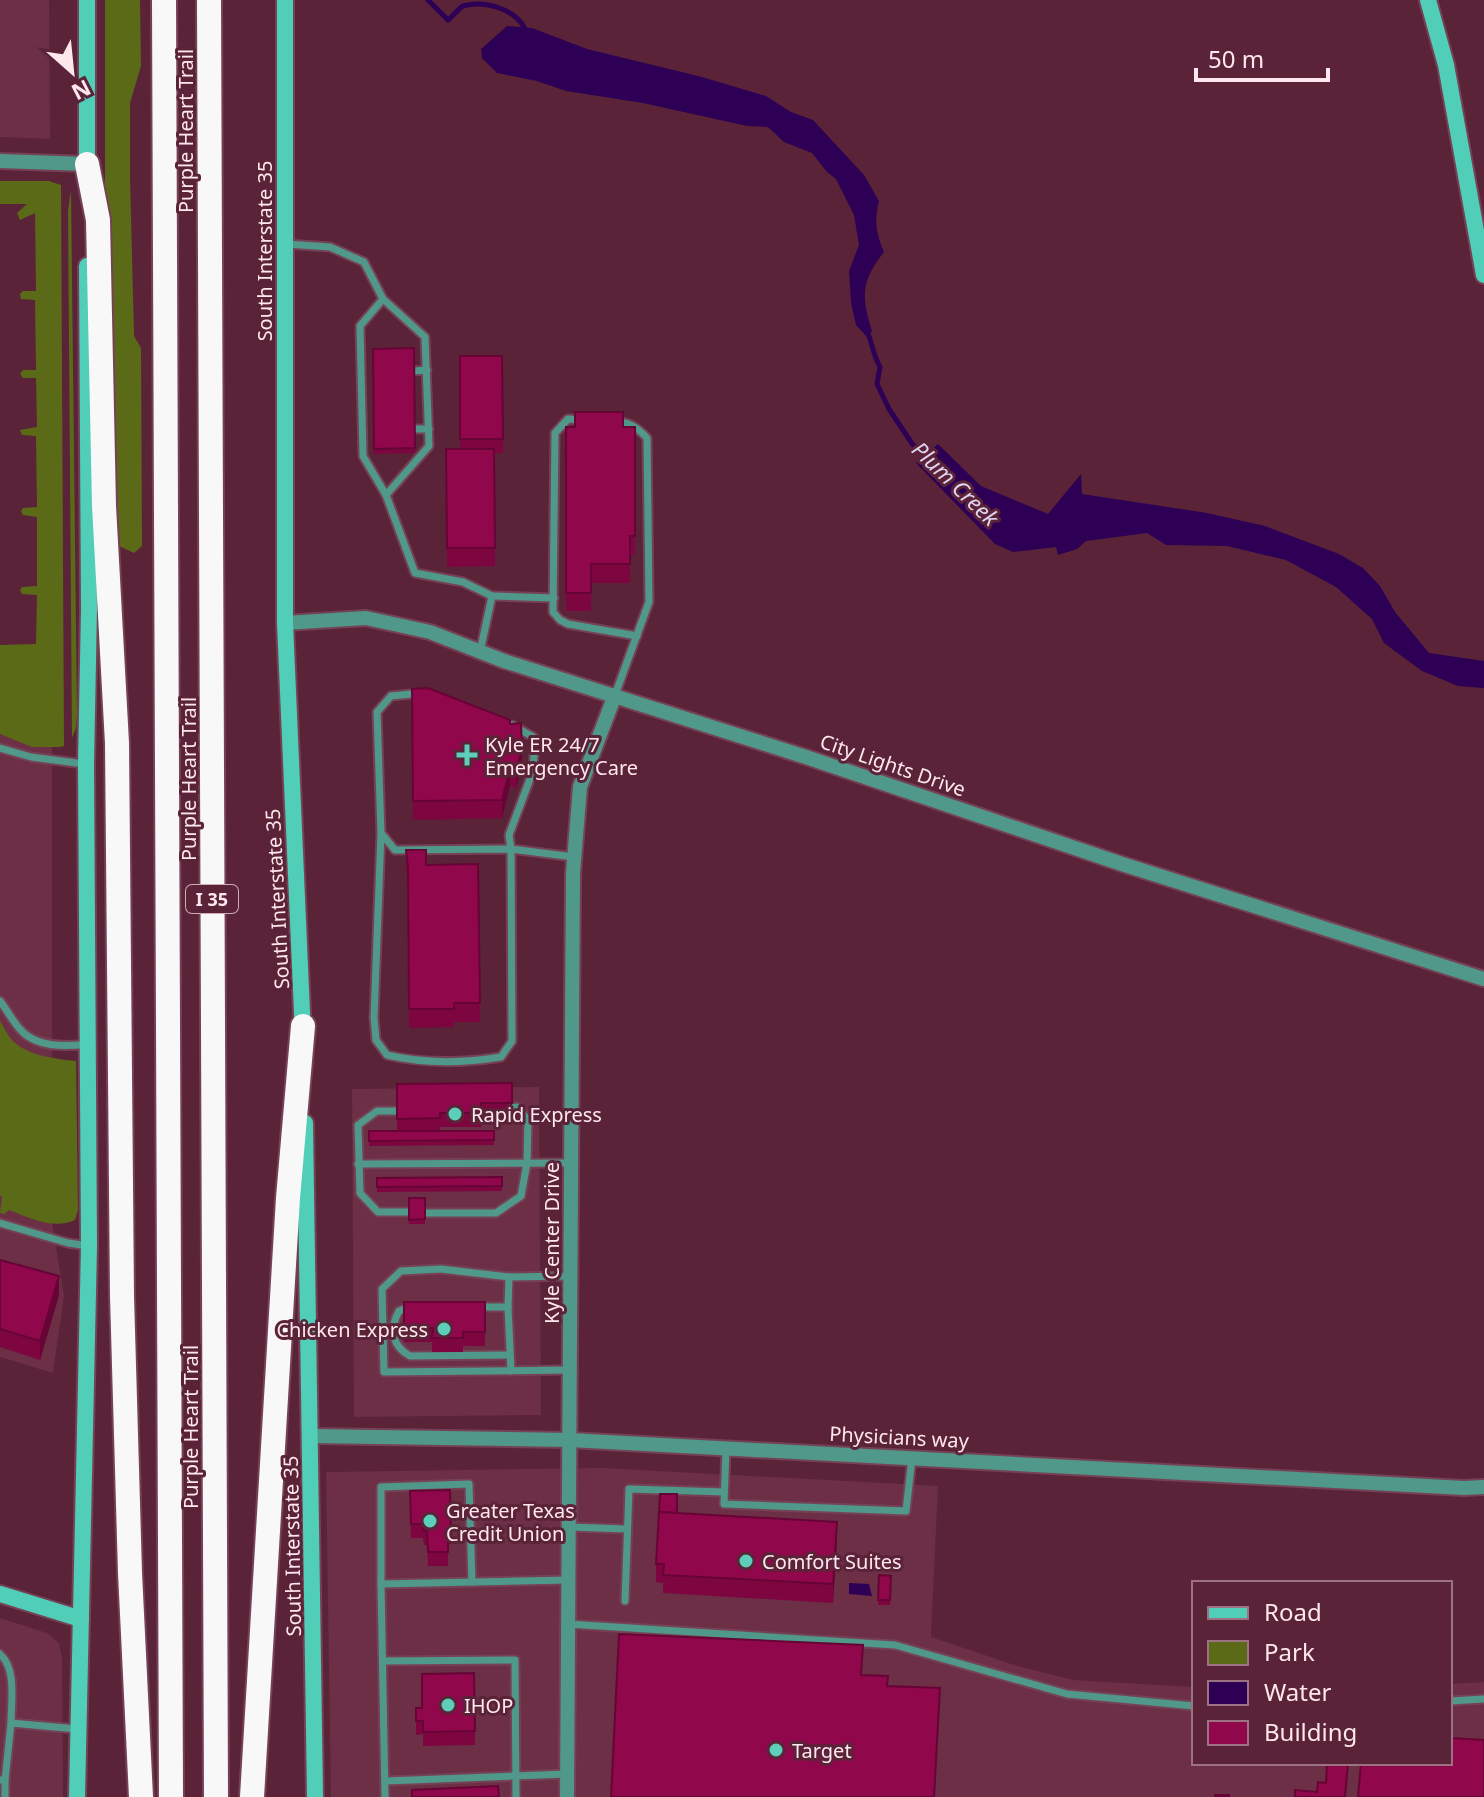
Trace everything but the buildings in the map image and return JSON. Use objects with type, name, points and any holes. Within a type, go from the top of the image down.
[{"type":"highway","name":"Purple Heart Trail","points":[[164,0],[171,1797]]},
{"type":"highway","name":"Purple Heart Trail","points":[[209,0],[216,1797]]},
{"type":"highway","points":[[87,164],[98,220],[104,506],[117,743],[122,1296],[130,1573],[141,1797]]},
{"type":"highway","points":[[252,1797],[288,1198],[303,1026]]},
{"type":"main road","points":[[77,1797],[89,1246],[87,0]]},
{"type":"main road","name":"South Interstate 35","points":[[285,0],[285,623],[303,1026],[315,1797]]},
{"type":"main road","points":[[1428,0],[1446,65],[1484,275]]},
{"type":"main road","points":[[0,1594],[81,1619]]},
{"type":"street","points":[[0,161],[87,164]]},
{"type":"street","name":"City Lights Drive","points":[[285,623],[366,618],[430,632],[480,652],[1136,869],[1484,979]]},
{"type":"street","name":"Kyle Center Drive","points":[[567,1797],[574,857],[580,787],[615,695]]},
{"type":"street","name":"Physicians way","points":[[311,1436],[570,1440],[1484,1487]]},
{"type":"lane","points":[[284,244],[330,247],[364,262],[383,299],[425,337],[429,446],[386,495]]},
{"type":"lane","points":[[383,299],[360,326],[363,456],[386,495],[415,573],[463,582],[492,596],[554,598]]},
{"type":"lane","points":[[414,371],[427,370]]},
{"type":"lane","points":[[361,373],[374,372]]},
{"type":"lane","points":[[362,401],[374,401]]},
{"type":"lane","points":[[414,401],[428,401]]},
{"type":"lane","points":[[597,421],[568,419],[555,433],[553,612],[568,624],[637,636]]},
{"type":"lane","points":[[612,421],[627,422],[647,438],[649,602],[615,695]]},
{"type":"lane","points":[[414,429],[429,429]]},
{"type":"lane","points":[[362,431],[374,430]]},
{"type":"lane","points":[[480,652],[492,596]]},
{"type":"lane","points":[[425,698],[411,694],[391,696],[377,712],[381,833],[374,1018],[376,1040],[387,1055],[410,1060],[473,1062],[501,1057],[512,1041],[509,835],[533,771],[535,738],[522,728],[508,724]]},
{"type":"lane","points":[[0,748],[31,757],[86,764]]},
{"type":"lane","points":[[381,833],[395,850],[511,849],[574,857]]},
{"type":"lane","points":[[0,1001],[21,1031],[40,1042],[69,1046],[88,1044]]},
{"type":"lane","points":[[425,1213],[496,1213],[521,1196],[527,1163],[528,1120],[517,1107],[512,1108]]},
{"type":"lane","points":[[397,1111],[377,1111],[358,1125],[360,1193],[378,1212],[409,1212]]},
{"type":"lane","points":[[358,1164],[571,1163]]},
{"type":"lane","points":[[0,1223],[89,1246]]},
{"type":"lane","points":[[570,1276],[509,1277],[441,1269],[401,1271],[382,1289],[384,1372],[570,1370]]},
{"type":"lane","points":[[509,1277],[511,1371]]},
{"type":"lane","points":[[412,1306],[399,1311],[393,1322],[393,1338],[400,1350],[410,1356],[509,1355]]},
{"type":"lane","points":[[476,1307],[508,1307]]},
{"type":"lane","points":[[726,1448],[724,1504],[906,1511],[912,1458]]},
{"type":"lane","points":[[385,1797],[381,1487],[469,1484],[472,1582]]},
{"type":"lane","points":[[625,1601],[629,1489],[724,1492]]},
{"type":"lane","points":[[569,1527],[627,1529]]},
{"type":"lane","points":[[381,1584],[568,1580]]},
{"type":"lane","points":[[567,1624],[895,1645],[1067,1694],[1192,1706]]},
{"type":"lane","points":[[0,1654],[5,1658],[10,1674],[11,1723],[2,1780],[5,1797]]},
{"type":"lane","points":[[383,1661],[515,1660],[516,1797]]},
{"type":"lane","points":[[1452,1701],[1484,1699]]},
{"type":"lane","points":[[11,1723],[79,1729]]},
{"type":"lane","points":[[385,1781],[566,1774]]},
{"type":"shaded area","points":[[0,0],[49,0],[50,139],[0,137]]},
{"type":"shaded area","points":[[0,718],[52,735],[52,1222],[64,1296],[53,1373],[0,1357]]},
{"type":"shaded area","points":[[539,1087],[541,1415],[354,1417],[352,1089]]},
{"type":"shaded area","points":[[602,1468],[938,1486],[931,1637],[1017,1666],[1073,1680],[1192,1687],[1192,1765],[1452,1765],[1452,1684],[1484,1682],[1484,1797],[331,1797],[326,1472]]},
{"type":"shaded area","points":[[0,1618],[47,1633],[59,1643],[62,1657],[63,1797],[0,1797]]},
{"type":"green space","points":[[105,0],[140,0],[141,66],[130,103],[134,336],[141,348],[142,546],[134,553],[119,546],[113,466],[108,228],[111,227],[110,223],[105,223]]},
{"type":"green space","points":[[0,181],[49,181],[61,185],[64,746],[60,747],[32,747],[0,734],[0,645],[36,644],[37,595],[22,594],[20,590],[22,587],[37,586],[37,517],[23,515],[21,511],[23,508],[37,507],[36,436],[22,435],[20,430],[37,427],[36,378],[23,378],[20,374],[23,370],[36,370],[35,300],[21,299],[20,294],[36,291],[35,213],[20,220],[17,213],[27,204],[0,204]]},
{"type":"green space","points":[[71,190],[77,716],[72,738],[68,211]]},
{"type":"green space","points":[[0,1021],[12,1040],[27,1051],[76,1061],[78,1210],[75,1220],[67,1223],[50,1223],[9,1210],[0,1213]]},
{"type":"water","points":[[507,26],[532,28],[587,49],[766,96],[791,112],[813,120],[864,175],[879,201],[877,227],[884,252],[871,272],[865,289],[872,331],[867,337],[856,325],[851,303],[849,271],[859,245],[854,215],[836,179],[812,153],[784,142],[768,127],[747,126],[643,103],[566,91],[497,73],[482,58],[481,49]]},
{"type":"water","points":[[938,444],[981,486],[1048,514],[1081,474],[1082,494],[1207,513],[1265,526],[1339,554],[1363,568],[1380,586],[1395,612],[1429,653],[1484,661],[1484,688],[1458,686],[1422,671],[1384,643],[1372,619],[1336,587],[1286,560],[1227,546],[1166,545],[1147,533],[1086,541],[1077,549],[1058,555],[1056,547],[1013,552],[995,544],[916,463]]},
{"type":"water","points":[[849,1583],[869,1584],[872,1596],[849,1594]]},
{"type":"waterway","name":"Plum Creek","points":[[428,0],[448,20],[463,6],[490,5],[515,17],[526,31]]},
{"type":"waterway","name":"Plum Creek","points":[[867,331],[880,367],[877,384],[889,409],[913,445],[931,458]]},
{"type":"place","name":"Kyle ER 24/7 Emergency Care","points":[[467,755]]},
{"type":"place","name":"Rapid Express","points":[[455,1114]]},
{"type":"place","name":"Chicken Express","points":[[444,1329]]},
{"type":"place","name":"Greater Texas Credit Union","points":[[430,1521]]},
{"type":"place","name":"Comfort Suites","points":[[746,1561]]},
{"type":"place","name":"IHOP","points":[[448,1705]]},
{"type":"place","name":"Target","points":[[776,1750]]}]
